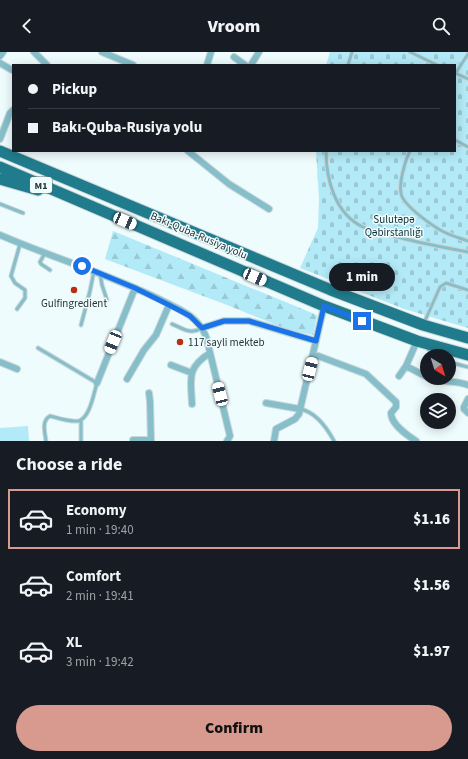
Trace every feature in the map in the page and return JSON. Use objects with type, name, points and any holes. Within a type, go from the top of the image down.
[{"type":"highway","points":[[0,143],[12,151]]},
{"type":"highway","name":"Bakı-Quba-Rusiya yolu","points":[[0,151],[331,290],[423,325],[468,338]]},
{"type":"highway","points":[[14,152],[35,166]]},
{"type":"highway","name":"Bakı-Quba-Rusiya yolu","points":[[0,167],[324,306],[416,341],[468,355]]},
{"type":"highway","points":[[0,179],[81,202]]},
{"type":"street","points":[[0,56],[3,52]]},
{"type":"street","points":[[102,52],[131,64]]},
{"type":"street","points":[[207,64],[211,52]]},
{"type":"street","points":[[252,64],[259,52]]},
{"type":"street","points":[[36,53],[46,64]]},
{"type":"street","points":[[234,57],[244,64]]},
{"type":"street","points":[[0,63],[12,70]]},
{"type":"street","points":[[0,139],[12,111]]},
{"type":"street","points":[[189,152],[229,184],[269,209]]},
{"type":"street","points":[[0,235],[135,288],[190,316],[202,328],[205,334],[230,436],[227,441]]},
{"type":"street","points":[[97,383],[135,288]]},
{"type":"street","points":[[127,379],[144,350],[156,335],[169,305]]},
{"type":"street","points":[[274,441],[276,429],[295,419],[299,414],[324,306]]},
{"type":"street","points":[[202,328],[224,321],[249,321],[316,341]]},
{"type":"street","points":[[399,376],[406,366],[416,341]]},
{"type":"street","points":[[192,404],[192,373],[197,362],[210,353]]},
{"type":"street","points":[[313,354],[370,376],[396,402],[396,407],[391,413],[392,419],[404,433],[416,441]]},
{"type":"street","points":[[0,362],[17,369]]},
{"type":"street","points":[[170,365],[192,373]]},
{"type":"street","points":[[406,366],[420,374]]},
{"type":"street","points":[[456,382],[468,385]]},
{"type":"street","points":[[133,440],[151,441],[149,393]]},
{"type":"street","points":[[468,399],[464,406],[464,409],[468,413]]},
{"type":"street","points":[[266,404],[300,409]]},
{"type":"lane","points":[[348,64],[352,52]]},
{"type":"lane","points":[[410,52],[435,64]]},
{"type":"lane","points":[[421,58],[423,52]]},
{"type":"lane","points":[[456,72],[468,54]]},
{"type":"lane","points":[[456,74],[468,79]]},
{"type":"lane","points":[[456,141],[468,147]]},
{"type":"lane","points":[[326,152],[327,166],[333,194],[340,207],[353,221],[363,227],[382,233],[468,252]]},
{"type":"lane","points":[[410,152],[402,179],[400,192],[402,198],[411,208],[439,229],[468,241]]},
{"type":"lane","points":[[0,204],[23,212]]},
{"type":"lane","points":[[17,309],[25,298],[25,290],[15,284],[11,276],[20,244]]},
{"type":"lane","points":[[45,253],[40,262],[50,270]]},
{"type":"lane","points":[[97,272],[107,300]]},
{"type":"lane","points":[[81,325],[90,291],[97,272]]},
{"type":"lane","points":[[423,325],[442,284],[446,283],[468,290]]},
{"type":"lane","points":[[172,324],[192,332],[202,328]]},
{"type":"lane","points":[[416,341],[428,349]]},
{"type":"lane","points":[[38,348],[97,383],[92,403],[81,420],[81,441]]},
{"type":"lane","points":[[456,364],[468,367]]},
{"type":"lane","points":[[300,409],[305,410],[318,419],[334,441]]},
{"type":"lane","points":[[46,441],[44,422],[46,418],[50,416],[74,421],[81,420]]},
{"type":"green space","name":"Sulutəpə Qəbirstanlığı","points":[[330,52],[468,52],[468,328],[404,309],[300,268],[318,228],[319,199],[316,152],[456,152],[456,64],[326,64]]},
{"type":"green space","points":[[113,231],[317,315],[313,335],[289,330],[105,259]]},
{"type":"green space","points":[[28,426],[29,441],[0,441],[0,428]]},
{"type":"place","name":"Gulfingredient","points":[[74,290]]},
{"type":"place","name":"117 sayli mekteb","points":[[180,342]]},
{"type":"route","points":[[82,266],[147,293],[190,316],[202,328],[224,321],[242,320],[316,341],[324,306],[362,321]]}]
